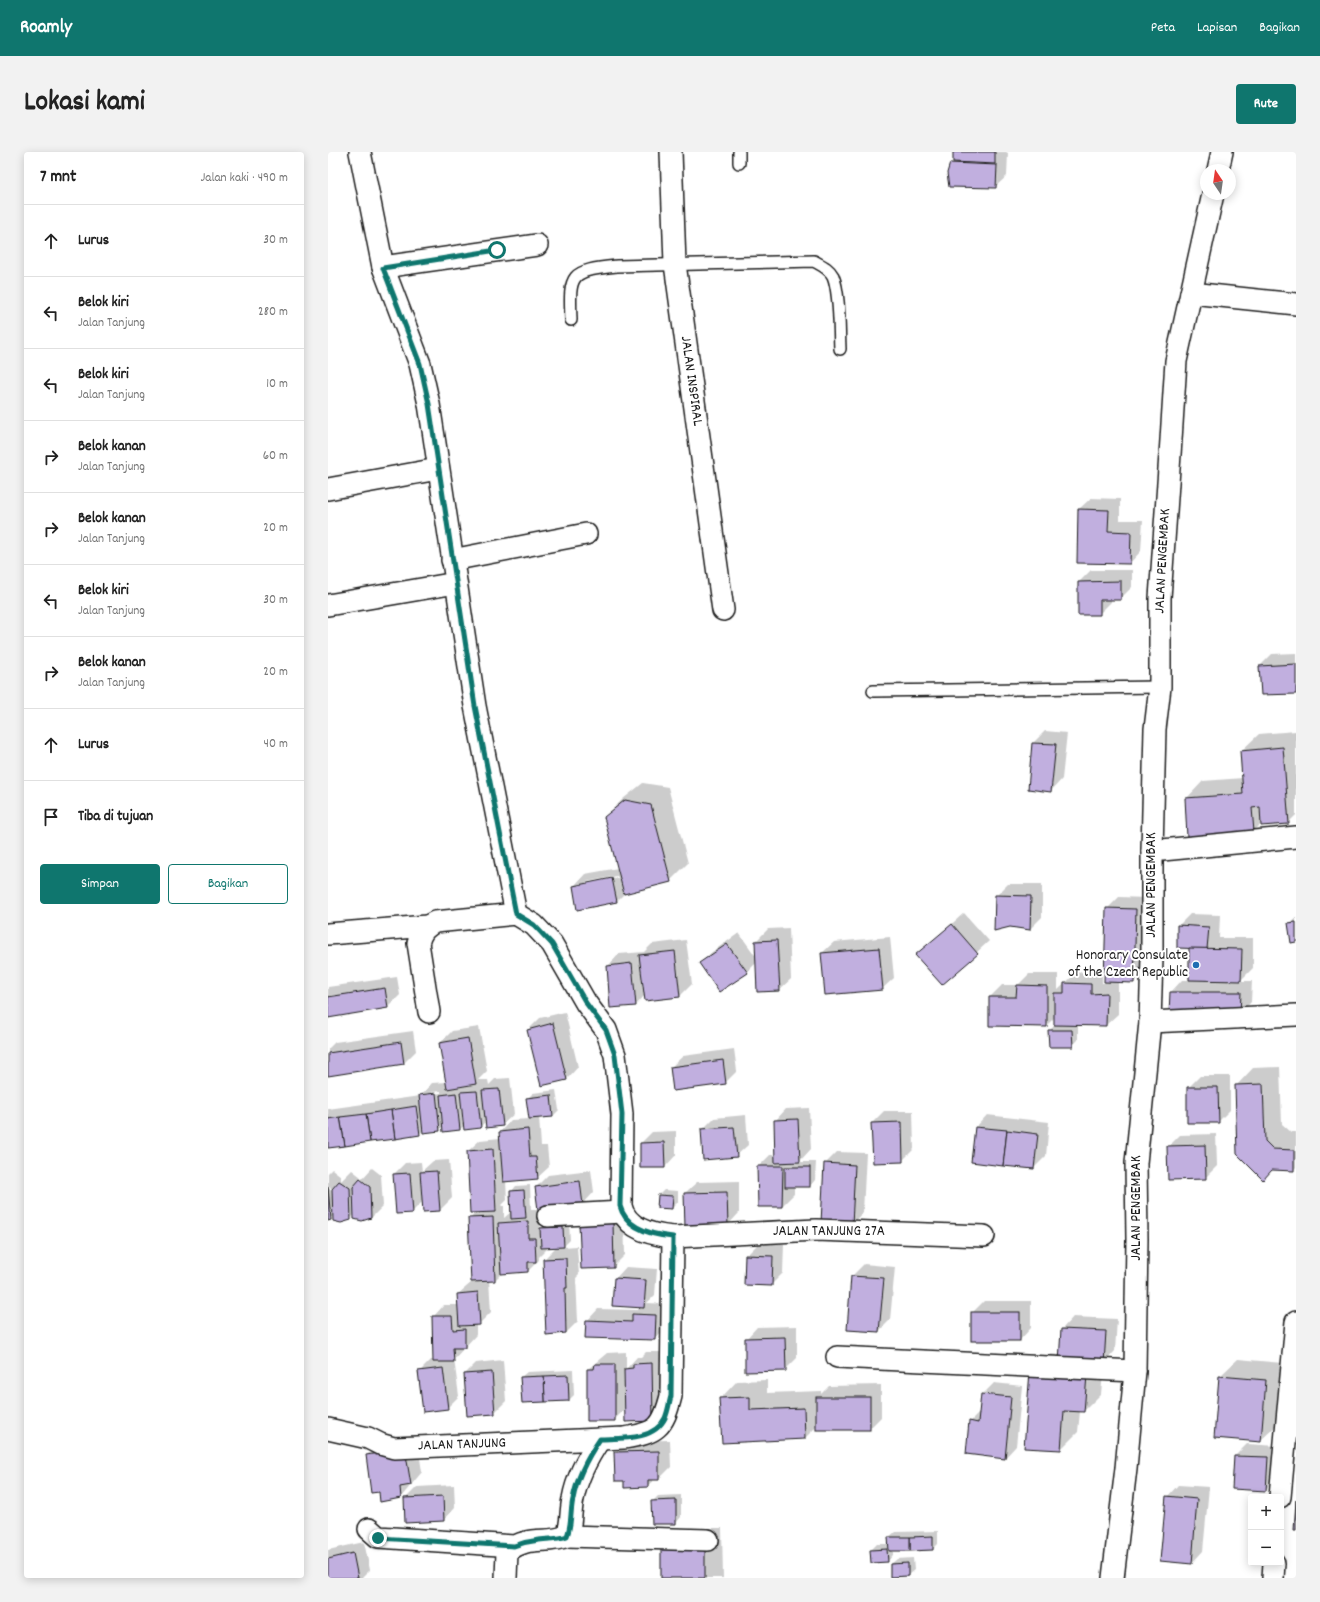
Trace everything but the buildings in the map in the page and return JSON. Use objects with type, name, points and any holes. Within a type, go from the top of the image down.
[{"type":"street","points":[[360,152],[383,268],[420,364],[429,404],[478,722],[516,914]]},
{"type":"street","name":"JALAN INSPIRAL","points":[[671,152],[675,264],[723,610]]},
{"type":"street","points":[[1219,164],[1222,152]]},
{"type":"street","name":"JALAN PENGEMBAK","points":[[1113,1578],[1126,1468],[1135,1371],[1137,1239],[1136,1162],[1150,1022],[1155,729],[1160,687],[1160,598],[1176,361],[1212,200]]},
{"type":"street","points":[[383,268],[537,245]]},
{"type":"street","points":[[1191,293],[1296,304]]},
{"type":"street","points":[[328,489],[438,469]]},
{"type":"street","points":[[452,560],[586,534]]},
{"type":"street","points":[[328,605],[456,583]]},
{"type":"street","points":[[1152,851],[1296,837]]},
{"type":"street","points":[[328,934],[427,926],[435,922],[516,914],[534,925],[552,944],[586,1003],[606,1030],[615,1055],[622,1114],[620,1169],[622,1212],[625,1219],[640,1230],[673,1237]]},
{"type":"street","points":[[427,926],[421,933],[418,943],[429,1012]]},
{"type":"street","points":[[1150,1022],[1296,1015]]},
{"type":"street","points":[[548,1216],[622,1212]]},
{"type":"street","name":"JALAN TANJUNG 27A","points":[[673,1237],[816,1230],[984,1236]]},
{"type":"street","name":"JALAN TANJUNG","points":[[328,1429],[368,1438],[380,1444],[394,1448],[642,1436],[656,1429],[665,1418],[671,1396],[673,1237]]},
{"type":"street","points":[[1280,1494],[1296,1322]]},
{"type":"street","points":[[837,1357],[1135,1371]]},
{"type":"street","points":[[567,1536],[571,1527],[572,1501],[576,1486],[585,1461],[600,1439]]},
{"type":"street","points":[[369,1529],[378,1538],[514,1546]]},
{"type":"street","points":[[506,1578],[507,1552],[514,1546],[525,1542],[560,1539],[567,1536],[708,1540]]},
{"type":"street","points":[[1273,1578],[1274,1566]]},
{"type":"lane","points":[[571,320],[570,290],[573,281],[580,272],[589,269],[617,266],[814,261],[825,266],[832,275],[836,287],[840,349]]},
{"type":"lane","points":[[872,691],[1160,687]]},
{"type":"place","name":"Honorary Consulate of the Czech Republic","points":[[1196,965]]},
{"type":"route","points":[[378,1538],[514,1546],[525,1542],[560,1539],[567,1536],[571,1527],[572,1501],[576,1486],[585,1461],[600,1439],[642,1436],[656,1429],[665,1418],[671,1396],[673,1237],[640,1230],[625,1219],[620,1206],[622,1114],[615,1055],[606,1030],[586,1003],[552,944],[534,925],[516,914],[475,706],[429,404],[420,364],[408,328],[383,268],[497,250]]}]
